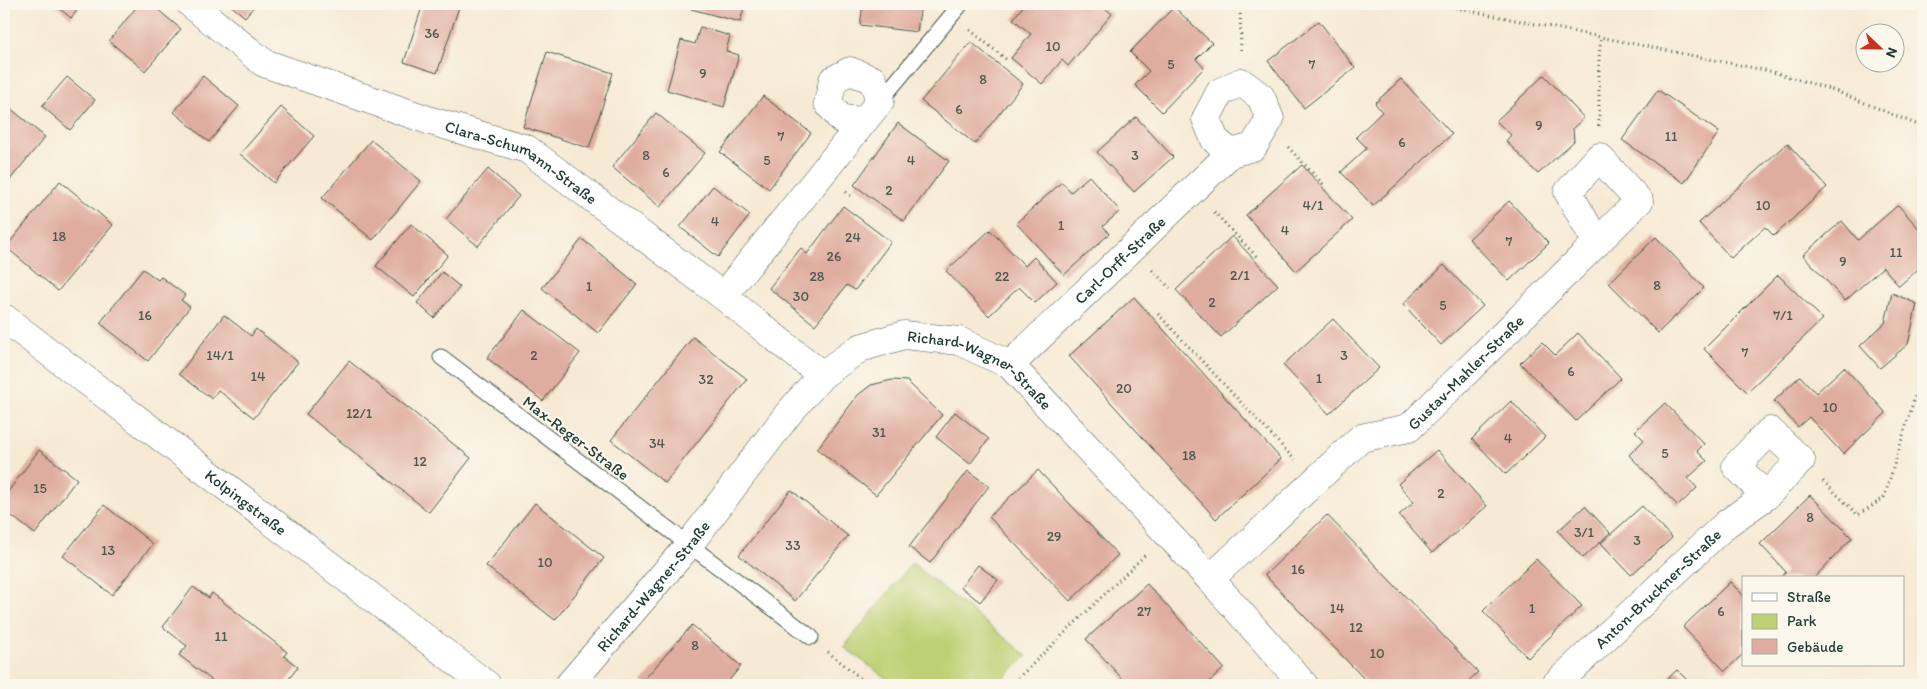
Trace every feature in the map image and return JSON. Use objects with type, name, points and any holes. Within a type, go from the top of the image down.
[{"type":"street","name":"Clara-Schumann-Straße","points":[[191,4],[264,63],[431,121],[527,150],[723,296],[822,375]]},
{"type":"street","points":[[1231,153],[1215,140],[1206,119],[1220,92],[1241,82],[1260,97],[1270,120],[1267,125]]},
{"type":"street","points":[[723,296],[872,111]]},
{"type":"street","name":"Carl-Orff-Straße","points":[[1010,366],[1231,153],[1253,146],[1267,125]]},
{"type":"street","points":[[1597,243],[1568,192],[1599,157]]},
{"type":"street","name":"Gustav-Mahler-Straße","points":[[1210,580],[1361,438],[1409,428],[1639,201],[1599,157]]},
{"type":"street","name":"Kolpingstraße","points":[[4,318],[487,685]]},
{"type":"street","name":"Richard-Wagner-Straße","points":[[569,685],[688,546],[788,414],[822,375],[860,348],[904,335],[959,341],[1010,366],[1167,533],[1304,685]]},
{"type":"street","points":[[1766,496],[1736,466],[1770,431],[1801,460]]},
{"type":"street","name":"Anton-Bruckner-Straße","points":[[1555,685],[1726,524],[1766,496],[1801,460]]},
{"type":"lane","points":[[872,111],[956,10]]},
{"type":"lane","name":"Max-Reger-Straße","points":[[441,357],[688,546],[811,637]]},
{"type":"path","points":[[1240,4],[1241,82]]},
{"type":"path","points":[[1436,4],[1769,71],[1833,90],[1923,127]]},
{"type":"path","points":[[956,10],[1007,60]]},
{"type":"path","points":[[1599,157],[1598,58],[1601,36]]},
{"type":"path","points":[[1267,125],[1325,186]]},
{"type":"path","points":[[1193,190],[1257,257]]},
{"type":"path","points":[[1158,314],[1314,481]]},
{"type":"path","points":[[1801,460],[1858,515],[1884,498],[1923,370]]},
{"type":"path","points":[[1011,685],[1167,533]]},
{"type":"path","points":[[811,637],[868,685]]},
{"type":"green space","points":[[912,563],[1027,656],[996,685],[895,685],[844,647]]},
{"type":"building","points":[[54,4],[82,4],[71,18]]},
{"type":"building","points":[[139,4],[151,4],[181,29],[145,71],[109,41]]},
{"type":"building","points":[[229,4],[256,4],[245,17]]},
{"type":"building","points":[[423,4],[460,4],[437,73],[404,62]]},
{"type":"building","points":[[693,4],[745,4],[740,22],[691,9]]},
{"type":"building","points":[[863,4],[921,4],[917,32],[860,25]]},
{"type":"building","points":[[1025,4],[1100,4],[1112,14],[1068,66],[1062,60],[1042,84],[1011,58],[1031,34],[1013,19]]},
{"type":"building","points":[[1174,7],[1212,43],[1196,59],[1204,68],[1162,112],[1135,85],[1149,71],[1130,52]]},
{"type":"building","points":[[1319,21],[1355,68],[1304,108],[1268,61]]},
{"type":"building","points":[[700,27],[730,36],[726,51],[739,55],[724,107],[667,90],[681,40],[695,44]]},
{"type":"building","points":[[971,42],[1023,84],[975,144],[921,101]]},
{"type":"building","points":[[547,52],[613,73],[589,148],[523,127]]},
{"type":"building","points":[[1544,75],[1584,118],[1573,128],[1574,141],[1538,174],[1506,141],[1511,135],[1496,121]]},
{"type":"building","points":[[203,76],[239,106],[209,142],[174,112]]},
{"type":"building","points":[[67,77],[95,100],[70,130],[42,106]]},
{"type":"building","points":[[1401,79],[1452,134],[1373,206],[1341,172],[1367,148],[1356,137],[1382,112],[1375,103]]},
{"type":"building","points":[[1658,90],[1719,132],[1684,183],[1622,140]]},
{"type":"building","points":[[763,96],[811,133],[769,189],[720,152]]},
{"type":"building","points":[[4,103],[45,137],[4,187]]},
{"type":"building","points":[[281,107],[314,136],[274,183],[240,154]]},
{"type":"building","points":[[656,113],[705,153],[660,207],[612,167]]},
{"type":"building","points":[[1136,117],[1173,157],[1134,192],[1097,152]]},
{"type":"building","points":[[898,123],[949,161],[904,221],[854,185]]},
{"type":"building","points":[[371,140],[421,181],[373,240],[322,198]]},
{"type":"building","points":[[1787,143],[1827,187],[1774,236],[1765,227],[1731,258],[1699,223]]},
{"type":"building","points":[[1302,165],[1352,220],[1296,271],[1246,215]]},
{"type":"building","points":[[488,169],[519,196],[478,246],[446,219]]},
{"type":"building","points":[[1089,176],[1120,211],[1103,226],[1109,234],[1064,275],[1016,223],[1062,182],[1071,192]]},
{"type":"building","points":[[60,181],[113,225],[58,291],[6,247]]},
{"type":"building","points":[[713,186],[750,215],[718,257],[680,227]]},
{"type":"building","points":[[1509,201],[1549,243],[1509,281],[1469,239]]},
{"type":"building","points":[[1898,205],[1923,233],[1923,265],[1899,286],[1883,267],[1845,301],[1803,255],[1842,221],[1858,240]]},
{"type":"building","points":[[843,206],[891,242],[855,290],[847,285],[815,325],[769,288],[801,248],[807,254]]},
{"type":"building","points":[[411,224],[448,255],[414,297],[376,266]]},
{"type":"building","points":[[990,230],[1025,266],[1034,257],[1057,282],[1035,303],[1019,287],[989,316],[946,271]]},
{"type":"building","points":[[1232,236],[1278,285],[1221,337],[1176,290]]},
{"type":"building","points":[[1656,237],[1704,288],[1658,333],[1609,283]]},
{"type":"building","points":[[582,239],[637,284],[598,333],[542,288]]},
{"type":"building","points":[[1444,265],[1483,306],[1441,345],[1403,304]]},
{"type":"building","points":[[143,269],[158,280],[161,277],[185,295],[181,300],[190,307],[148,361],[100,323]]},
{"type":"building","points":[[442,272],[460,287],[434,318],[417,303]]},
{"type":"building","points":[[1778,275],[1823,319],[1747,392],[1704,349]]},
{"type":"building","points":[[1892,293],[1917,304],[1908,344],[1880,368],[1860,346],[1885,323]]},
{"type":"building","points":[[1134,297],[1281,459],[1216,519],[1069,356]]},
{"type":"building","points":[[524,310],[580,353],[543,401],[487,358]]},
{"type":"building","points":[[224,315],[251,336],[256,329],[298,362],[254,418],[218,390],[212,399],[179,374]]},
{"type":"building","points":[[1333,319],[1379,368],[1329,414],[1283,365]]},
{"type":"building","points":[[1578,333],[1621,378],[1576,421],[1520,363],[1542,342],[1555,355]]},
{"type":"building","points":[[693,337],[747,379],[665,483],[611,440]]},
{"type":"building","points":[[349,361],[471,458],[429,512],[306,414]]},
{"type":"building","points":[[1844,367],[1886,413],[1843,454],[1809,417],[1798,427],[1774,401],[1800,376],[1816,393]]},
{"type":"building","points":[[892,380],[907,381],[942,415],[876,495],[817,449],[858,395],[871,385]]},
{"type":"building","points":[[1511,401],[1545,437],[1506,474],[1472,439]]},
{"type":"building","points":[[1665,403],[1704,444],[1697,451],[1707,461],[1688,478],[1697,488],[1678,506],[1629,455],[1644,440],[1635,431]]},
{"type":"building","points":[[955,412],[989,439],[970,464],[936,437]]},
{"type":"building","points":[[39,450],[77,479],[35,534],[4,510],[4,497]]},
{"type":"building","points":[[1437,450],[1487,506],[1432,553],[1399,515],[1414,502],[1398,484]]},
{"type":"building","points":[[1038,470],[1118,555],[1070,601],[989,517]]},
{"type":"building","points":[[968,471],[989,486],[930,563],[909,547]]},
{"type":"building","points":[[791,490],[848,536],[795,601],[739,555]]},
{"type":"building","points":[[1810,495],[1852,538],[1816,576],[1783,576],[1786,572],[1760,544]]},
{"type":"building","points":[[535,503],[604,558],[555,620],[486,566]]},
{"type":"building","points":[[104,505],[153,544],[112,595],[63,556]]},
{"type":"building","points":[[1585,506],[1610,533],[1583,558],[1558,531]]},
{"type":"building","points":[[1642,506],[1672,538],[1631,575],[1601,543]]},
{"type":"building","points":[[1327,515],[1478,672],[1464,685],[1370,685],[1265,575]]},
{"type":"building","points":[[1536,559],[1582,606],[1528,658],[1483,611]]},
{"type":"building","points":[[978,565],[998,580],[980,602],[961,587]]},
{"type":"building","points":[[1730,582],[1742,594],[1742,655],[1725,671],[1683,627]]},
{"type":"building","points":[[1147,584],[1224,668],[1206,685],[1128,685],[1086,639]]},
{"type":"building","points":[[193,587],[209,598],[212,593],[287,652],[284,656],[298,667],[284,685],[234,685],[229,682],[226,685],[218,685],[179,655],[187,646],[163,627]]},
{"type":"building","points":[[692,625],[741,666],[725,685],[646,685],[642,682]]},
{"type":"building","points":[[1677,670],[1692,685],[1661,685]]}]
